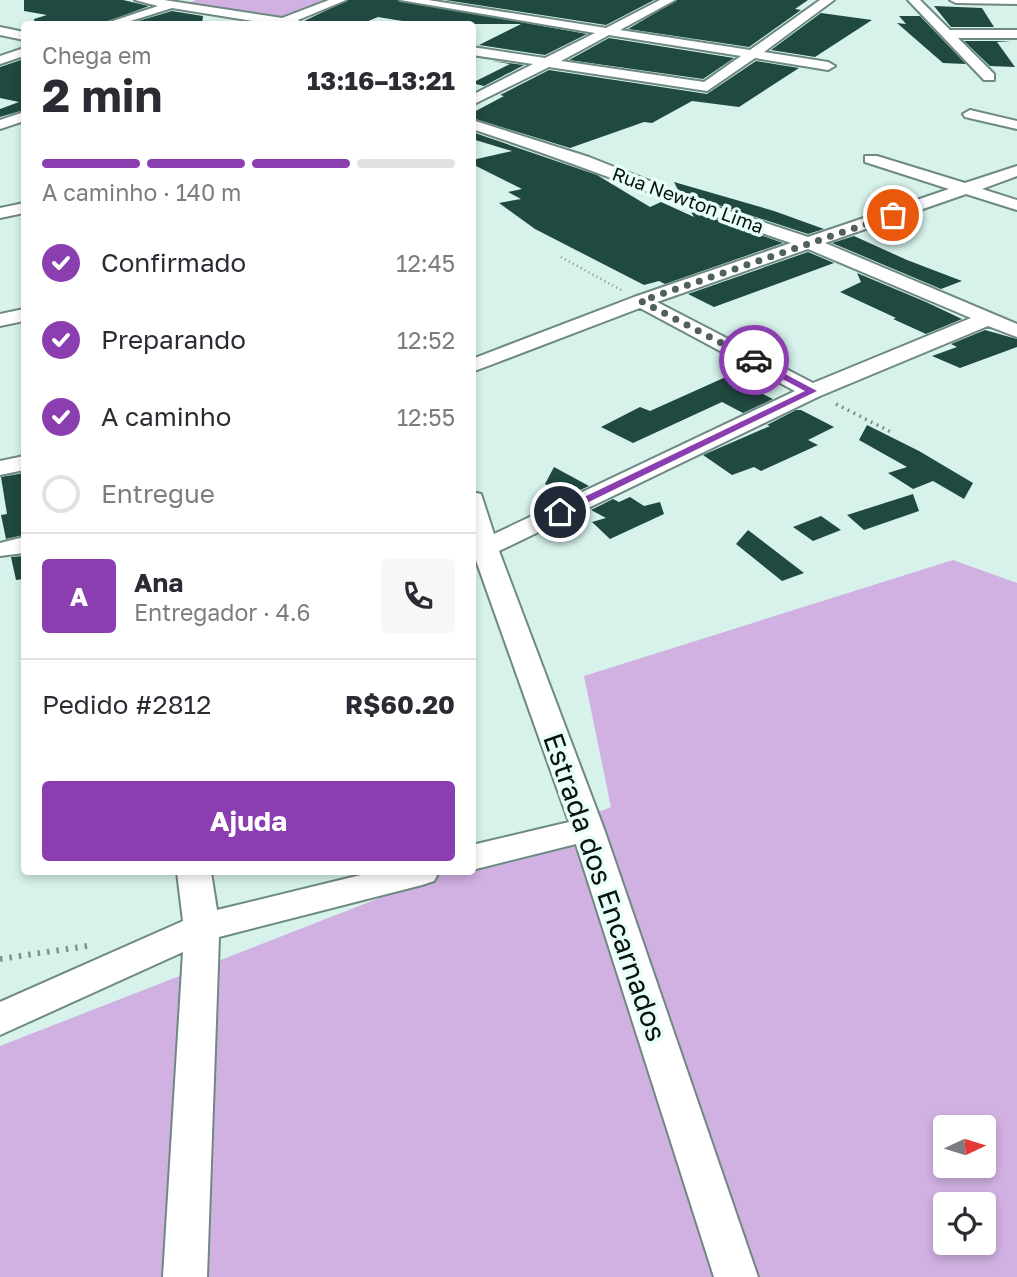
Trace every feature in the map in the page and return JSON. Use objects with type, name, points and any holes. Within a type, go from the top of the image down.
[{"type":"street","points":[[141,0],[267,21]]},
{"type":"street","points":[[120,21],[189,0]]},
{"type":"street","points":[[283,21],[340,0]]},
{"type":"street","points":[[406,0],[828,66]]},
{"type":"street","points":[[458,20],[504,0]]},
{"type":"street","points":[[476,99],[669,0]]},
{"type":"street","points":[[476,52],[707,87],[828,0]]},
{"type":"street","points":[[914,0],[989,77]]},
{"type":"street","points":[[956,0],[1017,1]]},
{"type":"street","points":[[0,31],[21,35]]},
{"type":"street","points":[[947,34],[1017,34]]},
{"type":"street","points":[[0,60],[21,53]]},
{"type":"street","points":[[970,114],[1017,125]]},
{"type":"street","points":[[2,124],[21,117]]},
{"type":"street","points":[[2,124],[21,127]]},
{"type":"street","name":"Rua Newton Lima","points":[[476,125],[583,160],[699,207],[811,244],[1017,331]]},
{"type":"street","points":[[871,159],[1017,205]]},
{"type":"street","points":[[476,364],[641,301],[1017,171]]},
{"type":"street","points":[[641,301],[812,391]]},
{"type":"street","points":[[0,320],[21,316]]},
{"type":"street","points":[[477,525],[989,318]]},
{"type":"street","points":[[0,468],[21,464]]},
{"type":"street","name":"Estrada dos Encarnados","points":[[477,525],[588,829],[736,1277]]},
{"type":"street","points":[[476,857],[588,829]]},
{"type":"street","points":[[185,1277],[202,928],[194,875]]},
{"type":"street","points":[[0,1020],[202,928],[410,875]]},
{"type":"path","points":[[561,257],[641,301]]},
{"type":"path","points":[[812,391],[891,432]]},
{"type":"shaded area","points":[[196,0],[334,0],[281,19],[190,5],[189,3]]},
{"type":"shaded area","points":[[953,560],[1017,583],[1017,1277],[0,1277],[0,1046],[438,875],[476,875],[476,860],[611,807],[584,676]]},
{"type":"building","points":[[24,0],[123,0],[149,6],[109,21],[34,21],[47,15],[24,11]]},
{"type":"building","points":[[348,0],[397,0],[587,34],[545,55],[479,45],[521,24],[403,21],[378,17],[368,21],[304,21]]},
{"type":"building","points":[[445,0],[654,0],[606,25]]},
{"type":"building","points":[[677,0],[808,0],[795,9],[801,10],[749,47],[628,29]]},
{"type":"building","points":[[934,6],[982,8],[994,27],[951,27]]},
{"type":"building","points":[[172,11],[203,16],[202,21],[138,21]]},
{"type":"building","points":[[821,13],[872,20],[815,57],[771,50]]},
{"type":"building","points":[[899,16],[920,16],[966,64],[943,63],[897,23],[906,24]]},
{"type":"building","points":[[609,38],[734,58],[703,79],[569,60]]},
{"type":"building","points":[[964,41],[1011,41],[997,42],[1015,67],[990,66]]},
{"type":"building","points":[[21,60],[21,111],[0,117],[0,109],[19,102],[0,98],[0,67]]},
{"type":"building","points":[[492,61],[524,65],[484,86],[476,84],[476,81],[510,64]]},
{"type":"building","points":[[756,61],[799,68],[739,107],[692,101],[652,123],[644,122],[570,148],[476,119],[476,111],[504,96],[500,95],[549,70],[707,94]]},
{"type":"building","points":[[476,133],[597,175],[650,207],[661,202],[694,217],[690,210],[783,243],[665,284],[659,281],[644,285],[535,229],[499,203],[521,199],[508,192],[522,189],[476,166],[476,159],[512,151],[476,140]]},
{"type":"building","points":[[674,182],[774,211],[824,229],[808,234],[706,201],[678,190]]},
{"type":"building","points":[[854,236],[962,281],[941,289],[832,243]]},
{"type":"building","points":[[808,252],[834,263],[714,307],[688,294]]},
{"type":"building","points":[[857,273],[962,319],[926,334],[840,292],[861,282]]},
{"type":"building","points":[[985,330],[1017,339],[1017,347],[960,368],[932,356],[957,347],[951,344]]},
{"type":"building","points":[[728,376],[773,399],[743,413],[722,402],[633,443],[601,427],[640,407],[650,411]]},
{"type":"building","points":[[796,410],[834,427],[808,440],[818,445],[761,471],[754,467],[732,475],[703,455],[770,426],[767,425]]},
{"type":"building","points":[[867,425],[919,451],[973,483],[964,499],[933,481],[913,489],[888,473],[907,467],[859,440]]},
{"type":"building","points":[[554,467],[589,486],[567,496],[545,484]]},
{"type":"building","points":[[21,474],[21,536],[6,539],[1,515],[7,514],[1,477]]},
{"type":"building","points":[[913,494],[919,511],[864,530],[847,515]]},
{"type":"building","points":[[630,497],[644,506],[660,502],[664,514],[610,539],[592,522],[606,518],[591,510],[613,499],[619,502]]},
{"type":"building","points":[[821,516],[841,530],[813,541],[793,527]]},
{"type":"building","points":[[748,530],[804,573],[782,581],[736,544]]},
{"type":"building","points":[[21,556],[21,579],[16,580],[11,557]]},
{"type":"way so far","points":[[754,360],[641,301],[893,215]]},
{"type":"route","points":[[560,512],[812,391],[754,360]]}]
